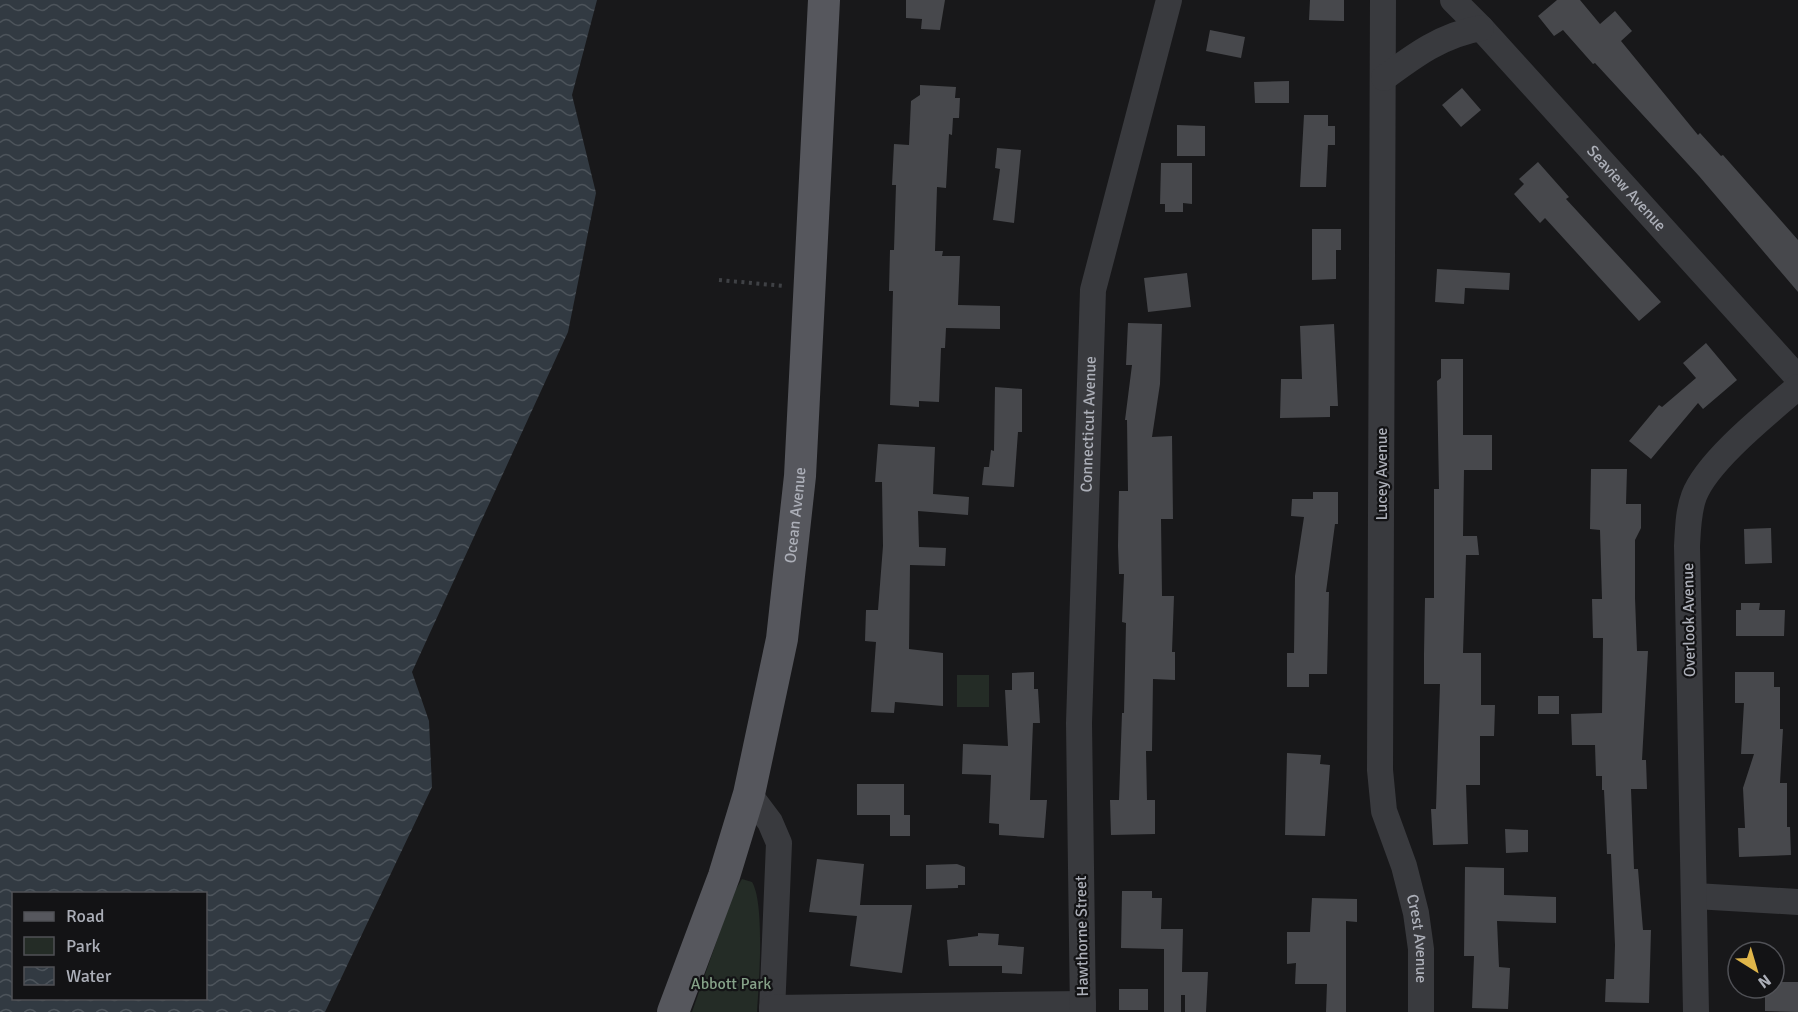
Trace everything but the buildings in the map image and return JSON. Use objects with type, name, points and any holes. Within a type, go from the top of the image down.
[{"type":"main road","name":"Ocean Avenue","points":[[673,1012],[724,876],[748,794],[782,639],[800,476],[824,0]]},
{"type":"street","name":"Connecticut Avenue","points":[[1081,859],[1079,723],[1093,290],[1169,0]]},
{"type":"street","name":"Lucey Avenue","points":[[1383,0],[1380,770],[1384,811],[1404,866]]},
{"type":"street","name":"Seaview Avenue","points":[[1453,0],[1482,28],[1798,378]]},
{"type":"street","points":[[1384,78],[1428,46],[1446,37],[1482,28]]},
{"type":"street","name":"Overlook Avenue","points":[[1696,1012],[1687,546],[1689,518],[1694,497],[1702,480],[1718,461],[1798,387]]},
{"type":"street","points":[[748,794],[766,814],[779,843],[772,1010],[1083,1008]]},
{"type":"street","name":"Hawthorne Street","points":[[1081,859],[1083,1008]]},
{"type":"street","name":"Crest Avenue","points":[[1404,866],[1421,949],[1421,1012]]},
{"type":"street","points":[[1695,896],[1798,902]]},
{"type":"path","points":[[719,280],[809,289]]},
{"type":"green space","points":[[957,675],[989,675],[989,707],[957,707]]},
{"type":"green space","name":"Abbott Park","points":[[742,879],[752,882],[759,907],[757,1012],[692,1012],[733,894]]},
{"type":"water","points":[[0,0],[597,0],[572,95],[596,193],[568,332],[412,672],[429,721],[432,787],[325,1012],[0,1012]]}]
